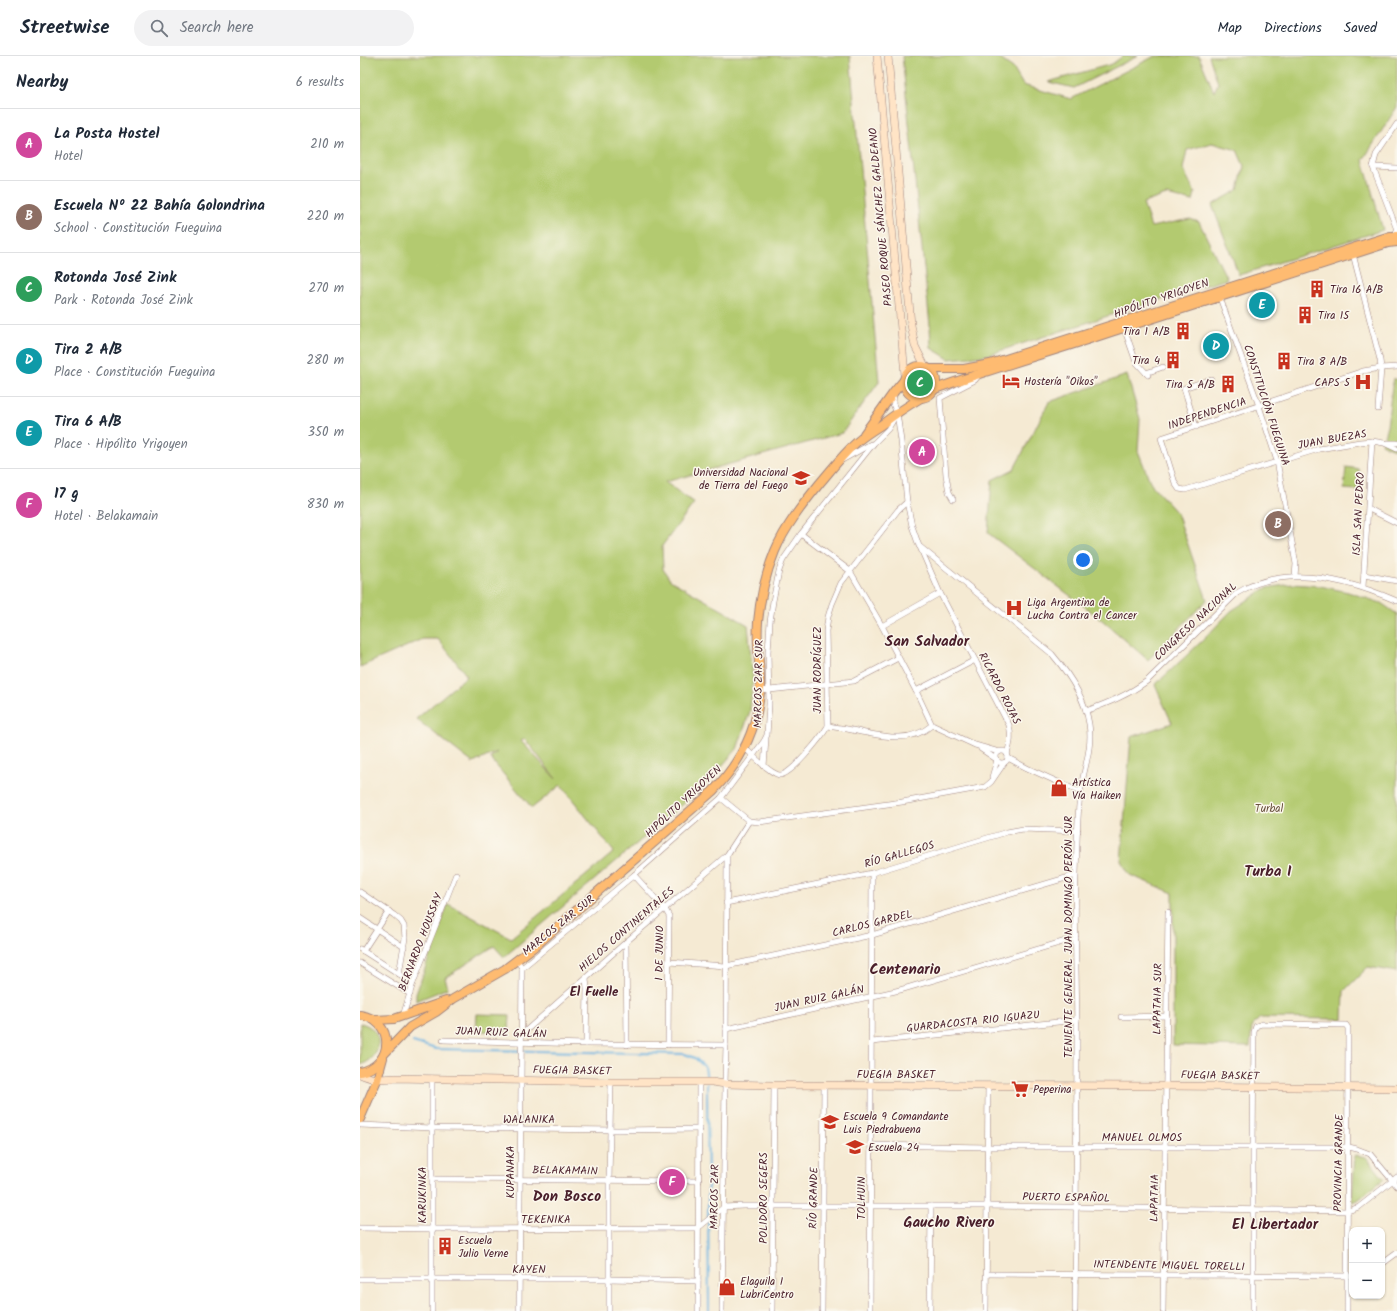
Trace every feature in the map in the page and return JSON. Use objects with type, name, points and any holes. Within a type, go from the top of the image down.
[{"type":"main road","name":"PASEO ROQUE SÁNCHEZ GALDEANO","points":[[877,56],[904,378]]},
{"type":"main road","name":"PASEO ROQUE SÁNCHEZ GALDEANO","points":[[888,56],[912,338],[927,368]]},
{"type":"main road","points":[[890,202],[900,201]]},
{"type":"main road","name":"HIPÓLITO YRIGOYEN","points":[[934,390],[1390,236],[1397,236]]},
{"type":"main road","name":"HIPÓLITO YRIGOYEN","points":[[1219,293],[1388,243],[1397,242]]},
{"type":"main road","name":"HIPÓLITO YRIGOYEN","points":[[927,368],[950,370],[976,367],[1123,325]]},
{"type":"main road","points":[[915,366],[927,368],[935,376],[936,385],[934,390],[926,397],[915,398],[906,391],[904,378],[908,371],[915,366]]},
{"type":"main road","name":"HIPÓLITO YRIGOYEN","points":[[453,999],[505,969],[578,910],[713,791],[732,770],[745,748],[754,727],[760,691],[758,622],[768,570],[775,551],[787,529],[808,498],[836,463],[860,439],[904,378]]},
{"type":"main road","name":"HIPÓLITO YRIGOYEN","points":[[860,439],[905,406],[921,398]]},
{"type":"main road","points":[[362,1014],[375,1020],[386,1020],[403,1016],[453,999]]},
{"type":"main road","points":[[360,1073],[374,1067],[380,1062],[384,1054],[410,1027],[436,1012],[453,999]]},
{"type":"main road","points":[[360,1119],[378,1076],[386,1047],[386,1036],[375,1020]]},
{"type":"main road","points":[[360,1073],[372,1079],[378,1076]]},
{"type":"main road","name":"FUEGIA BASKET","points":[[378,1076],[395,1078],[611,1082],[712,1082],[725,1084],[774,1085],[1397,1088]]},
{"type":"street","points":[[1397,124],[1376,155],[1373,167],[1397,227],[1397,233]]},
{"type":"street","points":[[1373,167],[1397,168]]},
{"type":"street","points":[[1354,254],[1381,368],[1378,409]]},
{"type":"street","name":"CONSTITUCIÓN FUEGUINA","points":[[1219,293],[1278,461],[1296,564],[1295,576]]},
{"type":"street","points":[[1123,325],[1136,362],[1147,374],[1163,367]]},
{"type":"street","name":"INDEPENDENCIA","points":[[1179,489],[1174,483],[1161,438],[1363,371],[1381,368],[1397,368]]},
{"type":"street","points":[[940,398],[976,380],[981,373]]},
{"type":"street","points":[[1196,427],[1184,388],[1211,379]]},
{"type":"street","points":[[934,390],[940,398],[946,475],[949,492],[953,499]]},
{"type":"street","points":[[894,392],[893,404],[897,413],[907,502],[912,526],[919,546]]},
{"type":"street","name":"MARCOS ZAR SUR","points":[[522,968],[634,875],[721,798],[754,756],[767,735],[770,689],[768,652],[772,601],[783,560],[801,534],[874,443],[888,429],[897,413]]},
{"type":"street","points":[[888,429],[893,429],[900,434]]},
{"type":"street","name":"JUAN BUEZAS","points":[[1179,489],[1185,490],[1319,449],[1372,441],[1384,443],[1397,449]]},
{"type":"street","name":"ISLA SAN PEDRO","points":[[1363,587],[1372,441]]},
{"type":"street","points":[[836,463],[874,443]]},
{"type":"street","points":[[1384,443],[1397,443]]},
{"type":"street","name":"JUAN RODRÍGUEZ","points":[[745,748],[764,766],[778,775],[786,773],[820,738],[828,726],[826,631],[828,617],[837,590],[898,510],[907,502]]},
{"type":"street","points":[[1369,509],[1397,523]]},
{"type":"street","points":[[801,534],[850,571],[882,626],[932,725],[976,745],[1002,752],[1006,759],[1080,792]]},
{"type":"street","name":"RICARDO ROJAS","points":[[919,546],[940,593],[1009,725],[1011,741],[1006,759]]},
{"type":"street","name":"TENIENTE GENERAL JUAN DOMINGO PERÓN SUR","points":[[919,546],[1052,654],[1075,684],[1086,711],[1090,740],[1080,792],[1076,875],[1077,1147],[1075,1311]]},
{"type":"street","points":[[1364,575],[1397,581]]},
{"type":"street","name":"CONGRESO NACIONAL","points":[[1086,711],[1119,699],[1147,681],[1237,593],[1249,585],[1258,582],[1295,576],[1326,579],[1363,587],[1397,601]]},
{"type":"street","points":[[882,626],[940,593]]},
{"type":"street","points":[[760,691],[854,681],[898,658]]},
{"type":"street","points":[[916,691],[975,660]]},
{"type":"street","points":[[828,726],[898,738],[917,735],[932,725]]},
{"type":"street","points":[[764,766],[767,735]]},
{"type":"street","points":[[976,745],[999,762],[1006,759]]},
{"type":"street","points":[[991,782],[999,752]]},
{"type":"street","points":[[721,798],[748,821],[759,822],[902,802],[985,787],[991,782],[1006,759]]},
{"type":"street","points":[[725,1084],[727,855],[748,821]]},
{"type":"street","name":"RÍO GALLEGOS","points":[[726,903],[872,873],[1007,832],[1023,830],[1078,831]]},
{"type":"street","name":"HIELOS CONTINENTALES","points":[[522,1035],[626,942],[727,855]]},
{"type":"street","name":"TOLHUIN","points":[[870,1311],[872,873]]},
{"type":"street","name":"BERNARDO HOUSSAY","points":[[403,1016],[413,983],[456,874]]},
{"type":"street","name":"1 DE JUNIO","points":[[634,875],[665,909],[670,921],[668,1045]]},
{"type":"street","name":"CARLOS GARDEL","points":[[669,962],[726,966],[872,935],[1076,875]]},
{"type":"street","points":[[360,892],[401,920],[404,926],[405,938],[399,974]]},
{"type":"street","points":[[389,911],[362,950],[413,983]]},
{"type":"street","name":"LAPATAIA SUR","points":[[1166,1086],[1168,912]]},
{"type":"street","points":[[360,918],[404,947]]},
{"type":"street","name":"JUAN RUIZ GALÁN","points":[[726,1029],[900,990],[1076,938]]},
{"type":"street","points":[[626,942],[627,1045]]},
{"type":"street","points":[[517,960],[522,968]]},
{"type":"street","points":[[360,963],[410,994]]},
{"type":"street","name":"KUPANAKA","points":[[519,1311],[518,1280],[522,968]]},
{"type":"street","points":[[586,978],[586,1044]]},
{"type":"street","points":[[1121,1017],[1167,1016]]},
{"type":"street","name":"GUARDACOSTA RIO IGUAZU","points":[[872,1042],[1077,1020]]},
{"type":"street","name":"PROVINCIA GRANDE","points":[[1254,1087],[1254,1032],[1256,1026],[1262,1024],[1346,1025],[1348,1028],[1348,1211],[1350,1263]]},
{"type":"street","name":"JUAN RUIZ GALÁN","points":[[443,1040],[521,1045],[726,1045]]},
{"type":"street","name":"KARUKINKA","points":[[432,1078],[432,1311]]},
{"type":"street","points":[[609,1311],[611,1082]]},
{"type":"street","points":[[698,1311],[699,1082]]},
{"type":"street","name":"MARCOS ZAR","points":[[722,1311],[725,1084]]},
{"type":"street","name":"POLIDORO SEGERS","points":[[772,1311],[774,1085]]},
{"type":"street","name":"RÍO GRANDE","points":[[822,1311],[824,1085]]},
{"type":"street","points":[[986,1311],[988,1086]]},
{"type":"street","name":"LAPATAIA","points":[[1163,1311],[1166,1086]]},
{"type":"street","points":[[1253,1311],[1252,1209],[1254,1087]]},
{"type":"street","name":"WALANIKA","points":[[360,1125],[432,1128],[610,1130],[699,1129]]},
{"type":"street","name":"MANUEL OLMOS","points":[[871,1145],[988,1147],[1348,1147],[1370,1154],[1395,1179],[1397,1186]]},
{"type":"street","name":"BELAKAMAIN","points":[[432,1179],[699,1181]]},
{"type":"street","name":"PUERTO ESPAÑOL","points":[[724,1207],[987,1206],[1348,1211],[1359,1207],[1395,1179]]},
{"type":"street","points":[[930,1311],[931,1206]]},
{"type":"street","points":[[698,1228],[724,1207]]},
{"type":"street","name":"TEKENIKA","points":[[360,1228],[698,1228]]},
{"type":"street","points":[[1383,1263],[1397,1253]]},
{"type":"street","name":"INTENDENTE MIGUEL TORELLI","points":[[987,1274],[1349,1276]]},
{"type":"street","name":"KAYEN","points":[[360,1279],[698,1281]]},
{"type":"street","name":"PROVINCIA GRANDE","points":[[1347,1311],[1349,1288]]},
{"type":"green space","points":[[360,56],[850,56],[879,382],[842,433],[665,482],[694,503],[662,546],[663,569],[670,580],[748,625],[753,678],[750,711],[737,749],[702,788],[504,957],[494,946],[445,978],[448,988],[416,1001],[416,994],[448,904],[511,938],[614,852],[561,785],[532,808],[490,758],[497,752],[473,763],[416,719],[467,676],[438,639],[423,639],[360,667]],"holes":[[[525,739],[556,779],[521,741]]]},
{"type":"green space","points":[[902,56],[996,56],[1013,68],[1023,85],[1071,99],[1155,56],[1199,56],[1214,92],[1218,83],[1209,56],[1397,56],[1397,107],[1363,160],[1383,230],[1239,275],[1212,205],[1238,190],[1244,166],[1237,150],[1212,143],[1187,150],[1183,169],[1195,193],[1193,201],[1166,195],[1143,203],[1151,227],[1190,219],[1199,222],[1227,279],[984,356],[949,359],[931,348],[930,325]]},
{"type":"green space","points":[[1123,56],[1138,56],[1074,88],[1048,82],[1112,64]]},
{"type":"green space","points":[[920,371],[929,374],[932,383],[929,392],[920,395],[911,392],[908,383],[911,374]]},
{"type":"green space","points":[[1127,375],[1140,419],[1138,451],[1151,484],[1177,513],[1207,600],[1148,660],[1102,620],[988,533],[992,480],[1014,469],[1049,402]]},
{"type":"green space","points":[[1393,379],[1397,379],[1397,450],[1381,444],[1386,434]]},
{"type":"green space","points":[[1346,467],[1359,469],[1357,490],[1344,489]]},
{"type":"green space","name":"Turbal","points":[[1292,584],[1320,586],[1348,592],[1381,603],[1397,614],[1397,972],[1368,967],[1344,991],[1343,1019],[1260,1018],[1252,1026],[1250,1047],[1173,1045],[1173,893],[1130,875],[1121,861],[1131,737],[1172,723],[1155,685],[1202,641],[1231,611],[1266,588]]},
{"type":"green space","points":[[477,1014],[510,1015],[509,1032],[476,1031]]},
{"type":"green space","points":[[360,1023],[368,1026],[374,1031],[378,1043],[374,1056],[360,1065]]},
{"type":"green space","points":[[1355,1155],[1366,1157],[1384,1179],[1358,1200],[1352,1202]]},
{"type":"waterway","points":[[413,1042],[436,1049],[685,1054],[695,1058],[705,1067],[707,1080]]},
{"type":"waterway","points":[[707,1084],[709,1311]]},
{"type":"place","name":"Tira 16 A/B","points":[[1317,289]]},
{"type":"place","name":"Tira 6 A/B","points":[[1262,305]]},
{"type":"place","name":"Tira 15","points":[[1305,315]]},
{"type":"place","name":"Tira 1 A/B","points":[[1183,331]]},
{"type":"place","name":"Tira 2 A/B","points":[[1216,346]]},
{"type":"place","name":"Tira 4","points":[[1173,360]]},
{"type":"place","name":"Tira 8 A/B","points":[[1284,361]]},
{"type":"place","name":"Hostería \"Oikos\"","points":[[1011,381]]},
{"type":"place","name":"CAPS 5","points":[[1363,382]]},
{"type":"place","name":"Rotonda José Zink","points":[[920,383]]},
{"type":"place","name":"Tira 5 A/B","points":[[1228,384]]},
{"type":"place","name":"La Posta Hostel","points":[[922,452]]},
{"type":"place","name":"Universidad Nacional de Tierra del Fuego","points":[[801,478]]},
{"type":"place","name":"Escuela Nº 22 Bahía Golondrina","points":[[1278,524]]},
{"type":"place","name":"Liga Argentina de Lucha Contra el Cancer","points":[[1014,608]]},
{"type":"place","name":"Artística Vía Haiken","points":[[1059,788]]},
{"type":"place","name":"Peperina","points":[[1020,1089]]},
{"type":"place","name":"Escuela 9 Comandante Luis Piedrabuena","points":[[830,1122]]},
{"type":"place","name":"Escuela 24","points":[[855,1147]]},
{"type":"place","name":"17 g","points":[[672,1182]]},
{"type":"place","name":"Escuela Julio Verne","points":[[445,1246]]},
{"type":"place","name":"Elaguila I LubriCentro","points":[[727,1287]]},
{"type":"district","name":"San Salvador","points":[[927,641]]},
{"type":"district","name":"Turba I","points":[[1268,871]]},
{"type":"district","name":"Centenario","points":[[905,969]]},
{"type":"district","name":"El Fuelle","points":[[594,991]]},
{"type":"district","name":"Don Bosco","points":[[567,1196]]},
{"type":"district","name":"Gaucho Rivero","points":[[949,1222]]},
{"type":"district","name":"El Libertador","points":[[1275,1224]]}]
